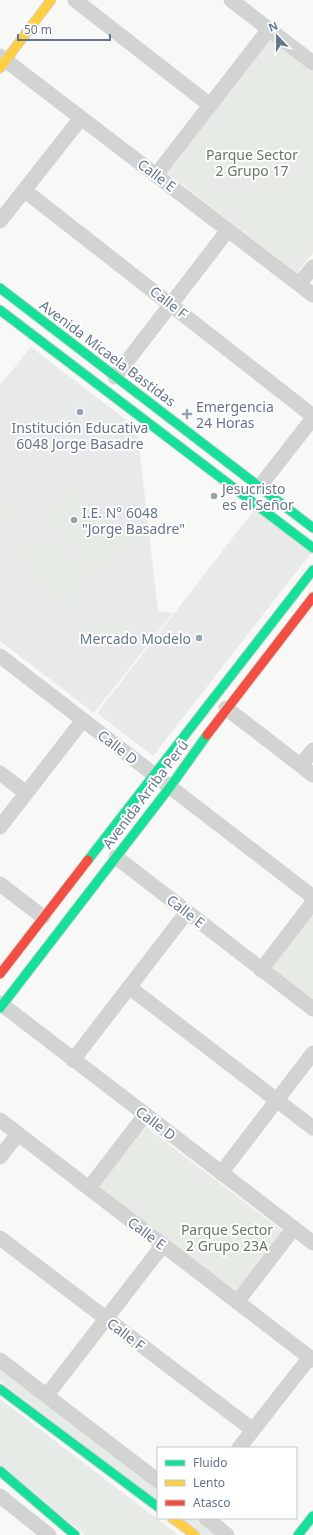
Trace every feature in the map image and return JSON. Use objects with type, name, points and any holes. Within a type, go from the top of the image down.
[{"type":"street","points":[[2,61],[51,0]]},
{"type":"street","points":[[75,0],[210,105]]},
{"type":"street","points":[[231,0],[313,63]]},
{"type":"street","points":[[156,175],[269,29]]},
{"type":"street","name":"Calle E","points":[[2,61],[81,118],[313,295]]},
{"type":"street","points":[[0,221],[81,118]]},
{"type":"street","name":"Calle F","points":[[24,190],[313,417]]},
{"type":"street","points":[[115,377],[228,230]]},
{"type":"street","points":[[299,284],[313,267]]},
{"type":"street","name":"Avenida Micaela Bastidas","points":[[0,288],[313,528]]},
{"type":"street","points":[[0,310],[313,548]]},
{"type":"street","points":[[260,486],[313,417]]},
{"type":"street","name":"Avenida Arriba Perú","points":[[0,974],[153,774],[313,570]]},
{"type":"street","name":"Avenida Arriba Perú","points":[[1,1006],[170,787],[226,708],[313,597]]},
{"type":"street","name":"Calle D","points":[[0,656],[313,897]]},
{"type":"street","points":[[226,708],[313,775]]},
{"type":"street","points":[[0,827],[82,720]]},
{"type":"street","points":[[301,766],[313,750]]},
{"type":"street","points":[[0,773],[26,794]]},
{"type":"street","name":"Calle E","points":[[116,858],[313,1010]]},
{"type":"street","points":[[0,884],[43,917]]},
{"type":"street","points":[[261,970],[313,902]]},
{"type":"street","points":[[73,1060],[187,912]]},
{"type":"street","points":[[129,988],[313,1128]]},
{"type":"street","name":"Calle D","points":[[1,1006],[313,1243]]},
{"type":"street","points":[[221,1173],[313,1053]]},
{"type":"street","points":[[89,1188],[145,1115]]},
{"type":"street","name":"Calle E","points":[[0,1120],[311,1358]]},
{"type":"street","points":[[0,1157],[18,1134]]},
{"type":"street","points":[[237,1302],[294,1228]]},
{"type":"street","name":"Calle F","points":[[0,1238],[253,1430]]},
{"type":"street","points":[[47,1395],[163,1245]]},
{"type":"street","points":[[240,1447],[311,1358]]},
{"type":"street","points":[[0,1360],[157,1480]]},
{"type":"street","points":[[0,1389],[157,1506]]},
{"type":"street","points":[[0,1471],[75,1535]]},
{"type":"street","points":[[0,1496],[49,1535]]},
{"type":"street","points":[[298,1535],[313,1516]]},
{"type":"street","points":[[173,1519],[195,1535]]},
{"type":"street","points":[[207,1519],[227,1535]]},
{"type":"shaded area","name":"I.E. N° 6048 \"Jorge Basadre\"","points":[[31,347],[137,428],[158,611],[173,613],[94,713],[0,641],[0,385]]},
{"type":"shaded area","name":"Mercado Modelo","points":[[255,509],[311,553],[153,756],[97,713]]},
{"type":"green space","name":"Parque Sector 2 Grupo 17","points":[[270,39],[313,71],[313,253],[297,273],[166,172]]},
{"type":"green space","points":[[70,488],[131,537],[101,574],[40,525]]},
{"type":"green space","points":[[0,500],[13,512],[0,527]]},
{"type":"green space","points":[[39,526],[101,575],[71,612],[10,563]]},
{"type":"green space","points":[[96,603],[126,627],[116,640],[86,616]]},
{"type":"green space","points":[[313,913],[313,1002],[270,969]]},
{"type":"green space","name":"Parque Sector 2 Grupo 23A","points":[[146,1127],[284,1232],[236,1294],[98,1188]]},
{"type":"green space","points":[[0,1368],[157,1487],[157,1500],[0,1381]]},
{"type":"green space","points":[[0,1399],[178,1535],[85,1535],[0,1464]]},
{"type":"green space","points":[[181,1519],[198,1519],[219,1535],[202,1535]]},
{"type":"traffic: fast","points":[[0,288],[313,528]]},
{"type":"traffic: fast","points":[[0,310],[313,548]]},
{"type":"traffic: fast","points":[[88,860],[313,570]]},
{"type":"traffic: fast","points":[[0,1008],[170,787],[207,735]]},
{"type":"traffic: fast","points":[[0,1389],[157,1506]]},
{"type":"traffic: fast","points":[[0,1471],[75,1535]]},
{"type":"traffic: fast","points":[[298,1535],[313,1516]]},
{"type":"traffic: slow","points":[[0,68],[51,0]]},
{"type":"traffic: slow","points":[[173,1519],[195,1535]]},
{"type":"traffic: jam","points":[[207,735],[313,597]]},
{"type":"traffic: jam","points":[[0,974],[88,860]]},
{"type":"place","name":"Institución Educativa 6048 Jorge Basadre","points":[[80,412]]},
{"type":"place","name":"Emergencia 24 Horas","points":[[187,414]]},
{"type":"place","name":"Jesucristo es el Señor","points":[[214,496]]},
{"type":"place","name":"I.E. N° 6048 \"Jorge Basadre\"","points":[[74,520]]},
{"type":"place","name":"Mercado Modelo","points":[[199,638]]}]
